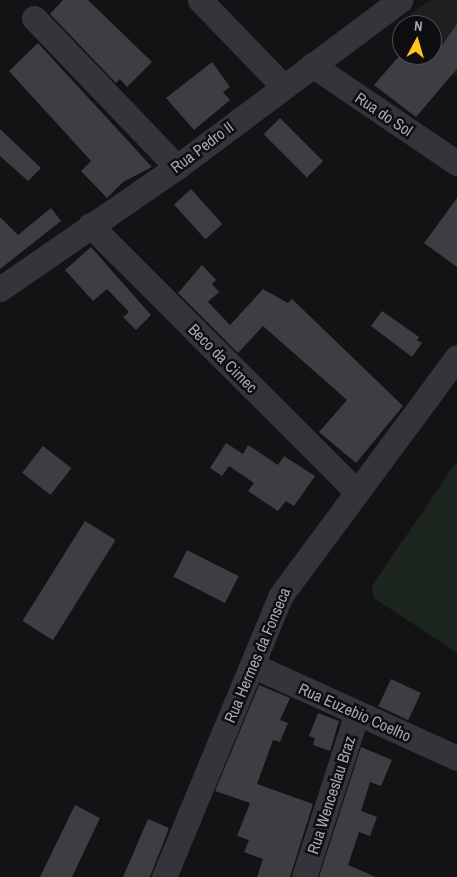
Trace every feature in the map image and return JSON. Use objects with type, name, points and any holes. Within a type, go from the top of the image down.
[{"type":"street","points":[[200,0],[283,86]]},
{"type":"street","name":"Rua Pedro II","points":[[0,289],[90,224],[177,167],[400,0]]},
{"type":"street","points":[[34,18],[177,167]]},
{"type":"street","name":"Rua do Sol","points":[[312,65],[457,163]]},
{"type":"street","name":"Beco da Cimec","points":[[90,224],[356,491]]},
{"type":"street","name":"Rua Hermes da Fonseca","points":[[164,877],[280,595],[457,357]]},
{"type":"street","name":"Rua Euzebio Coelho","points":[[252,665],[457,758]]},
{"type":"street","name":"Rua Wenceslau Braz","points":[[304,877],[357,713]]},
{"type":"shaded area","points":[[430,0],[457,0],[457,77],[442,63],[442,15],[410,15]]},
{"type":"shaded area","points":[[457,461],[457,653],[374,598],[372,586]]},
{"type":"building","points":[[63,0],[88,0],[152,62],[127,87],[120,79],[116,83],[50,14]]},
{"type":"building","points":[[457,24],[457,69],[416,117],[374,85],[392,64],[442,65],[442,45]]},
{"type":"building","points":[[38,43],[152,167],[123,182],[107,198],[81,171],[91,161],[9,71]]},
{"type":"building","points":[[212,62],[230,87],[223,92],[230,100],[194,130],[166,98]]},
{"type":"building","points":[[280,118],[323,161],[307,177],[264,134]]},
{"type":"building","points":[[0,129],[41,168],[28,181],[0,156]]},
{"type":"building","points":[[191,189],[222,224],[205,239],[174,204]]},
{"type":"building","points":[[457,198],[457,267],[424,243]]},
{"type":"building","points":[[51,208],[61,221],[0,269],[0,217],[18,235]]},
{"type":"building","points":[[91,247],[151,315],[136,330],[123,317],[129,312],[107,289],[93,301],[65,270]]},
{"type":"building","points":[[202,265],[216,280],[212,284],[219,292],[208,302],[230,325],[263,289],[288,303],[292,299],[403,406],[356,463],[319,432],[347,400],[263,326],[238,353],[178,293]]},
{"type":"building","points":[[382,311],[419,337],[417,340],[422,343],[412,357],[371,326]]},
{"type":"building","points":[[226,443],[243,454],[248,445],[278,465],[284,456],[315,476],[294,506],[286,501],[278,511],[248,491],[254,483],[229,466],[222,476],[210,468]]},
{"type":"building","points":[[43,446],[71,468],[50,495],[22,473]]},
{"type":"building","points":[[85,521],[116,540],[53,640],[22,621]]},
{"type":"building","points":[[187,550],[239,576],[225,603],[173,577]]},
{"type":"building","points":[[391,679],[421,693],[408,720],[378,706]]},
{"type":"building","points":[[259,685],[290,698],[280,720],[288,723],[280,742],[273,740],[257,784],[313,804],[290,877],[257,877],[263,859],[244,852],[249,840],[237,836],[250,803],[215,791]]},
{"type":"building","points":[[318,713],[339,721],[330,751],[313,745],[315,738],[309,736]]},
{"type":"building","points":[[361,747],[392,760],[381,786],[370,782],[361,811],[377,817],[370,836],[359,832],[348,865],[376,877],[319,877]]},
{"type":"building","points":[[75,805],[100,818],[72,877],[40,877]]},
{"type":"building","points":[[148,819],[169,828],[150,877],[123,877]]}]
